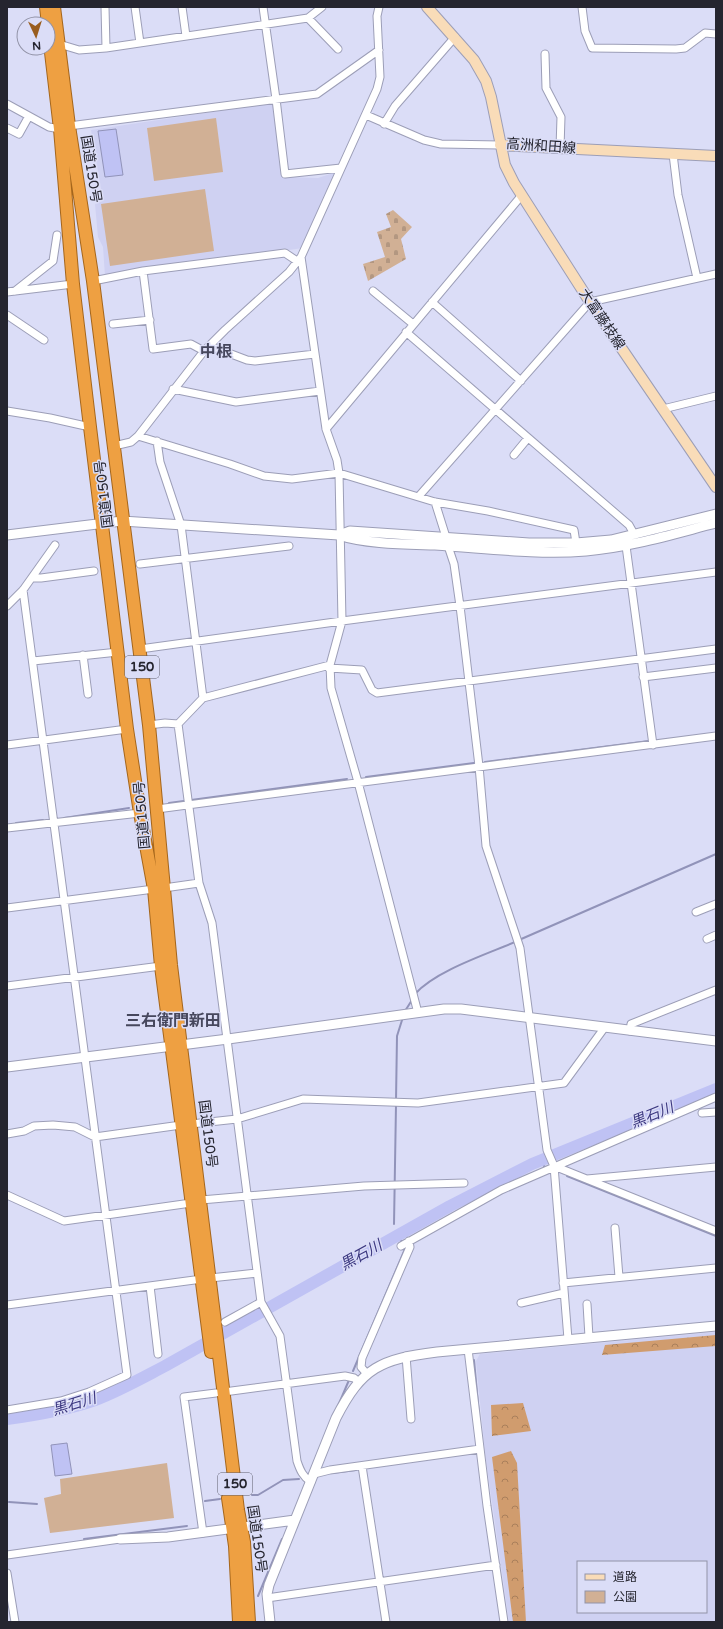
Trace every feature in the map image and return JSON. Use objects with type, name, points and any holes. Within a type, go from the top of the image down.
[{"type":"highway","name":"国道150号","points":[[54,7],[59,44],[73,284],[128,729],[140,813],[159,888],[176,1046],[206,1279],[217,1328],[215,1349],[236,1529],[235,1546],[239,1622]]},
{"type":"highway","name":"国道150号","points":[[53,56],[64,128],[93,281],[122,521],[140,649],[157,809],[161,966],[176,1046]]},
{"type":"highway","name":"国道150号","points":[[236,1529],[245,1550],[249,1622]]},
{"type":"main road","name":"高洲和田線","points":[[427,7],[474,60],[486,81],[491,98],[500,145],[716,156]]},
{"type":"main road","name":"大富藤枝線","points":[[500,145],[505,165],[522,195],[590,302],[716,487]]},
{"type":"street","points":[[105,7],[106,48]]},
{"type":"street","points":[[135,7],[140,43]]},
{"type":"street","points":[[182,7],[186,36]]},
{"type":"street","points":[[263,7],[285,174],[341,168]]},
{"type":"street","points":[[59,44],[79,50],[106,48],[308,18],[322,7]]},
{"type":"street","points":[[114,446],[131,442],[138,436],[204,351],[289,272],[299,259],[377,89],[380,77],[377,16],[379,7]]},
{"type":"street","points":[[582,7],[585,31],[592,48],[685,48],[705,33],[716,34]]},
{"type":"street","points":[[308,18],[338,49]]},
{"type":"street","points":[[384,124],[395,106],[455,37]]},
{"type":"street","points":[[7,104],[49,127],[64,128],[318,94],[379,50]]},
{"type":"street","points":[[545,54],[546,88],[561,117],[560,148]]},
{"type":"street","points":[[366,115],[424,140],[441,144],[500,145]]},
{"type":"street","points":[[7,128],[19,134],[29,116]]},
{"type":"street","points":[[673,154],[678,195],[697,278]]},
{"type":"street","points":[[326,428],[522,195]]},
{"type":"street","points":[[15,291],[52,261],[57,235]]},
{"type":"street","points":[[93,281],[143,271],[285,253],[299,259]]},
{"type":"street","points":[[299,259],[326,428],[337,460],[339,472],[339,535],[342,621],[330,666],[331,688],[358,782],[418,1013]]},
{"type":"street","points":[[143,271],[153,349],[191,344],[204,351]]},
{"type":"street","points":[[419,496],[590,302],[716,274]]},
{"type":"street","points":[[7,292],[73,284]]},
{"type":"street","points":[[373,291],[413,324]]},
{"type":"street","points":[[432,302],[521,381]]},
{"type":"street","points":[[7,315],[44,340]]},
{"type":"street","points":[[112,324],[150,320]]},
{"type":"street","points":[[406,332],[629,526],[634,534]]},
{"type":"street","points":[[210,346],[247,360],[256,361],[315,354]]},
{"type":"street","points":[[173,389],[236,402],[320,391]]},
{"type":"street","points":[[663,409],[716,396]]},
{"type":"street","points":[[7,411],[50,418],[90,427]]},
{"type":"street","points":[[138,436],[264,476],[292,479],[339,472],[435,502],[488,511],[574,530],[576,543]]},
{"type":"street","points":[[514,455],[528,438]]},
{"type":"street","points":[[157,441],[160,462],[181,525],[203,698]]},
{"type":"street","points":[[435,502],[446,537]]},
{"type":"street","points":[[339,535],[350,531],[529,542],[576,543],[611,540],[716,514]]},
{"type":"street","points":[[7,535],[122,521],[339,535],[350,539],[556,552],[585,551],[626,546],[716,523]]},
{"type":"street","points":[[7,606],[23,590],[55,545]]},
{"type":"street","points":[[140,564],[288,546]]},
{"type":"street","points":[[448,546],[454,564],[460,606],[480,766],[486,846],[518,941],[530,1018],[547,1150],[554,1166],[568,1339]]},
{"type":"street","points":[[626,546],[653,745]]},
{"type":"street","points":[[32,578],[94,571]]},
{"type":"street","points":[[140,649],[716,572]]},
{"type":"street","points":[[7,1410],[62,1400],[89,1392],[127,1375],[104,1215],[75,978],[23,590]]},
{"type":"street","points":[[149,725],[178,724],[203,698],[330,666],[362,670],[372,690],[377,693],[716,649]]},
{"type":"street","points":[[33,661],[118,652]]},
{"type":"street","points":[[83,655],[88,694]]},
{"type":"street","points":[[644,677],[716,668]]},
{"type":"street","points":[[178,724],[199,883],[212,923],[261,1302],[280,1336],[297,1461],[300,1470],[305,1478],[312,1478],[362,1466],[480,1449]]},
{"type":"street","points":[[7,745],[128,729]]},
{"type":"street","points":[[157,809],[188,802],[358,782],[716,736]]},
{"type":"street","points":[[7,828],[140,813]]},
{"type":"street","points":[[7,908],[199,883]]},
{"type":"street","points":[[696,912],[716,904]]},
{"type":"street","points":[[707,939],[716,935]]},
{"type":"street","points":[[7,986],[161,966]]},
{"type":"street","points":[[630,1030],[631,1024],[716,990]]},
{"type":"street","points":[[7,1067],[176,1046],[444,1009],[461,1009],[716,1041]]},
{"type":"street","points":[[7,1134],[24,1131],[34,1126],[53,1126],[75,1127],[94,1137],[186,1124],[237,1119],[303,1099],[418,1103],[564,1083],[605,1027]]},
{"type":"street","points":[[367,1374],[361,1367],[362,1358],[410,1247],[405,1243],[501,1190],[716,1097]]},
{"type":"street","points":[[702,1113],[716,1112]]},
{"type":"street","points":[[554,1166],[716,1231]]},
{"type":"street","points":[[585,1179],[716,1167]]},
{"type":"street","points":[[7,1195],[64,1221],[248,1196],[395,1185],[464,1183]]},
{"type":"street","points":[[615,1228],[619,1277]]},
{"type":"street","points":[[563,1283],[716,1268]]},
{"type":"street","points":[[7,1305],[257,1273]]},
{"type":"street","points":[[150,1286],[158,1354]]},
{"type":"street","points":[[521,1303],[564,1293]]},
{"type":"street","points":[[217,1328],[261,1302]]},
{"type":"street","points":[[587,1304],[589,1338]]},
{"type":"street","points":[[270,1622],[267,1598],[269,1585],[336,1418],[346,1400],[359,1382],[378,1366],[389,1360],[406,1356],[568,1339],[716,1326]]},
{"type":"street","points":[[468,1349],[504,1622]]},
{"type":"street","points":[[406,1356],[411,1419]]},
{"type":"street","points":[[203,1533],[184,1397],[345,1376],[354,1378],[359,1382]]},
{"type":"street","points":[[362,1466],[386,1622]]},
{"type":"street","points":[[7,1555],[120,1539],[158,1538],[236,1529],[295,1520]]},
{"type":"street","points":[[267,1598],[496,1565]]},
{"type":"street","points":[[7,1572],[15,1622]]},
{"type":"shaded area","points":[[273,103],[283,177],[318,178],[336,172],[303,248],[105,276],[103,247],[98,237],[95,204],[103,201],[91,130]]},
{"type":"shaded area","points":[[116,129],[123,175],[105,177],[98,131]]},
{"type":"shaded area","points":[[716,1332],[716,1622],[509,1622],[485,1453],[476,1361],[480,1354]]},
{"type":"shaded area","points":[[67,1443],[72,1474],[55,1476],[51,1445]]},
{"type":"green space","points":[[216,118],[223,172],[154,181],[147,128]]},
{"type":"green space","points":[[205,189],[214,251],[110,266],[101,204]]},
{"type":"green space","points":[[393,210],[412,227],[401,239],[406,259],[368,281],[363,264],[385,257],[377,232],[391,227],[386,214]]},
{"type":"green space","points":[[716,1335],[716,1346],[602,1355],[605,1345]]},
{"type":"green space","points":[[523,1403],[531,1431],[492,1436],[491,1405]]},
{"type":"green space","points":[[511,1451],[517,1463],[526,1622],[513,1622],[492,1457]]},
{"type":"green space","points":[[167,1463],[174,1518],[50,1533],[44,1498],[61,1494],[60,1479]]},
{"type":"waterway","points":[[485,762],[649,741]]},
{"type":"waterway","points":[[366,777],[474,763]]},
{"type":"waterway","points":[[169,803],[347,779]]},
{"type":"waterway","points":[[64,818],[129,808]]},
{"type":"waterway","points":[[16,823],[43,820]]},
{"type":"waterway","points":[[519,940],[716,854]]},
{"type":"waterway","points":[[415,994],[435,978],[448,971],[515,942]]},
{"type":"waterway","points":[[405,1011],[412,1000]]},
{"type":"waterway","points":[[396,1100],[397,1036],[403,1017]]},
{"type":"waterway","name":"黒石川","points":[[7,1419],[74,1407],[113,1393],[165,1366],[450,1206],[532,1164],[716,1089]]},
{"type":"waterway","points":[[394,1224],[396,1105]]},
{"type":"waterway","name":"黒石川","points":[[532,1164],[543,1165],[545,1167]]},
{"type":"waterway","points":[[567,1176],[716,1236]]},
{"type":"waterway","name":"黒石川","points":[[397,1231],[402,1243]]},
{"type":"waterway","points":[[353,1371],[405,1249],[404,1247]]},
{"type":"waterway","points":[[474,1360],[479,1415]]},
{"type":"waterway","points":[[338,1406],[349,1380]]},
{"type":"waterway","points":[[332,1473],[356,1470]]},
{"type":"waterway","points":[[252,1495],[258,1495],[283,1480],[299,1479]]},
{"type":"waterway","points":[[205,1501],[220,1499]]},
{"type":"waterway","points":[[9,1502],[37,1504]]},
{"type":"waterway","points":[[84,1539],[187,1526]]},
{"type":"waterway","points":[[258,1596],[282,1539]]},
{"type":"district","name":"中根","points":[[216,352]]},
{"type":"district","name":"三右衛門新田","points":[[173,1021]]}]
